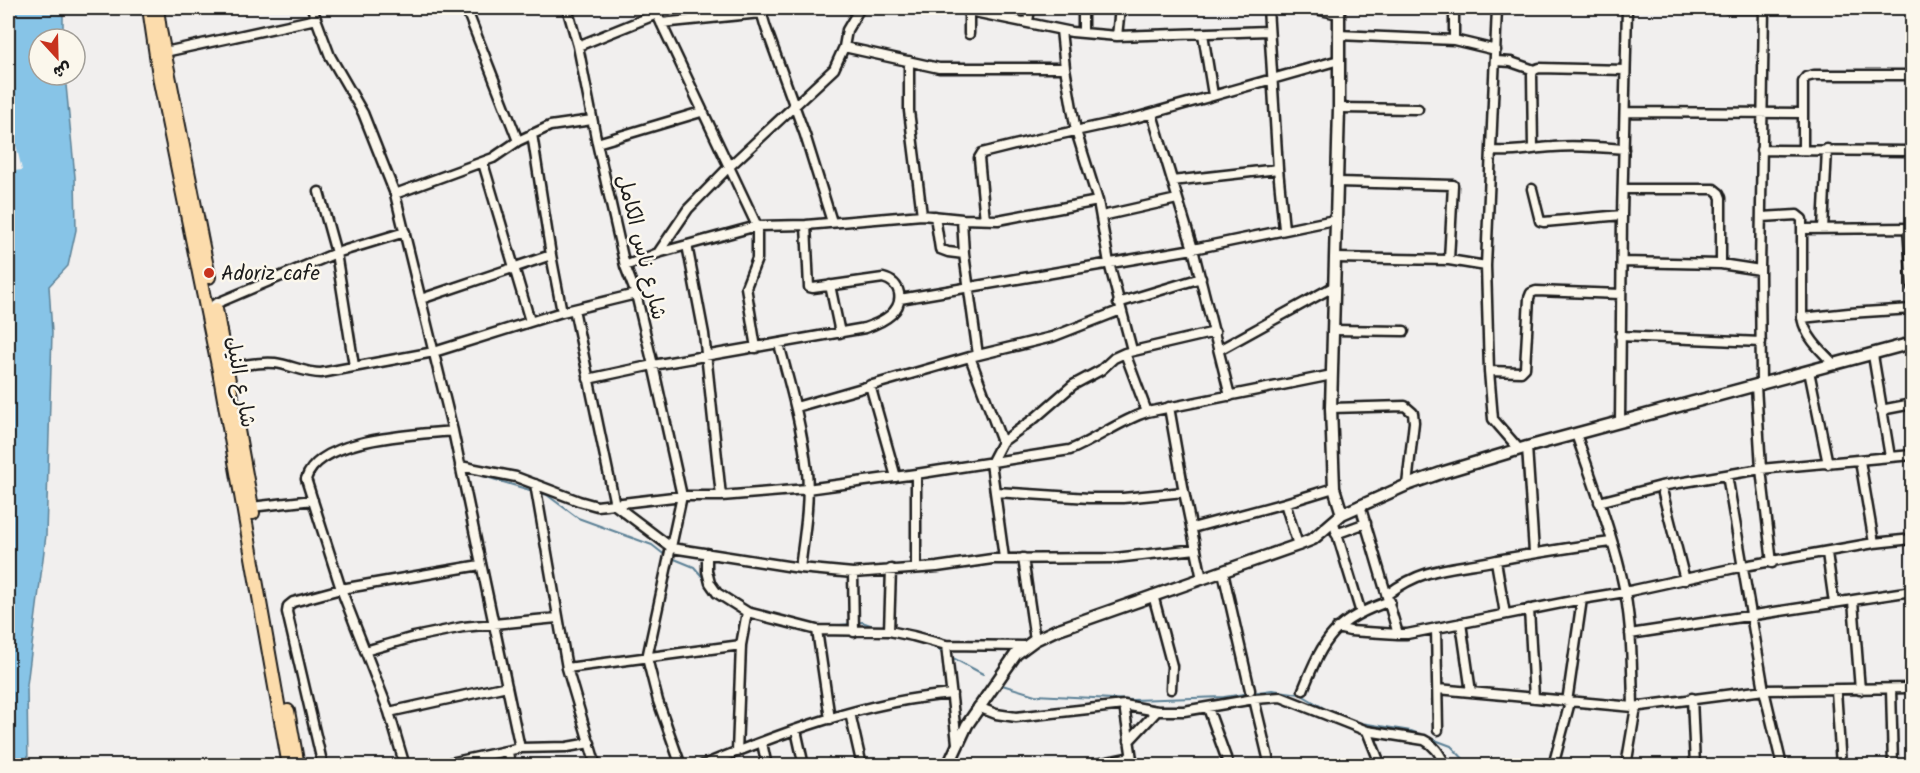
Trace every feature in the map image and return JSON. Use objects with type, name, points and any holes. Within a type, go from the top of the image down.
[{"type":"main road","name":"شارع النيل","points":[[148,8],[158,70],[219,371],[289,765]]},
{"type":"main road","name":"شارع النيل","points":[[158,8],[227,368],[298,765]]},
{"type":"street","points":[[312,8],[330,56],[363,113],[395,194],[453,431],[520,748]]},
{"type":"street","points":[[466,8],[518,141]]},
{"type":"street","name":"شارع ناس الكامل","points":[[567,8],[578,46],[625,266],[636,294],[682,496]]},
{"type":"street","points":[[709,8],[712,17]]},
{"type":"street","points":[[658,253],[688,209],[729,167],[834,69],[844,47],[847,30],[860,8]]},
{"type":"street","points":[[1028,22],[1030,8]]},
{"type":"street","points":[[1083,8],[1083,33]]},
{"type":"street","points":[[1117,36],[1120,8]]},
{"type":"street","points":[[1268,8],[1284,229]]},
{"type":"street","points":[[1310,8],[1339,11],[1339,108],[1330,408],[1334,488],[1341,514]]},
{"type":"street","points":[[1454,8],[1454,40]]},
{"type":"street","points":[[1497,8],[1486,266],[1489,370],[1493,419],[1523,448],[1534,552]]},
{"type":"street","points":[[1620,422],[1624,70],[1627,8]]},
{"type":"street","points":[[1727,8],[1764,8],[1761,342],[1758,386],[1761,469],[1772,563]]},
{"type":"street","points":[[969,34],[967,9],[1061,30],[1117,36],[1269,31]]},
{"type":"street","points":[[661,23],[761,10],[823,188],[832,222]]},
{"type":"street","points":[[578,46],[656,11],[756,226],[757,259],[746,287],[756,348]]},
{"type":"street","points":[[165,52],[316,19]]},
{"type":"street","points":[[1061,30],[1076,130],[1102,216],[1109,263],[1128,351],[1147,412]]},
{"type":"street","points":[[1203,34],[1213,95]]},
{"type":"street","points":[[1338,35],[1454,40],[1496,50]]},
{"type":"street","points":[[844,47],[947,69],[1065,68]]},
{"type":"street","points":[[985,220],[980,155],[1076,130],[1152,114],[1339,60]]},
{"type":"street","points":[[909,61],[910,122],[922,215]]},
{"type":"street","points":[[1496,61],[1511,62],[1534,70],[1539,68],[1624,70]]},
{"type":"street","points":[[1533,149],[1532,74],[1534,70]]},
{"type":"street","points":[[1803,150],[1803,82],[1806,77],[1864,74],[1912,75]]},
{"type":"street","points":[[1339,108],[1418,109]]},
{"type":"street","points":[[597,143],[701,112]]},
{"type":"street","points":[[1625,112],[1803,113]]},
{"type":"street","points":[[1152,114],[1193,249],[1230,396]]},
{"type":"street","points":[[395,194],[483,163],[518,141],[550,126],[592,120]]},
{"type":"street","points":[[532,134],[562,312]]},
{"type":"street","points":[[1492,151],[1506,153],[1587,146],[1624,149]]},
{"type":"street","points":[[1823,229],[1827,149]]},
{"type":"street","points":[[1761,150],[1912,151]]},
{"type":"street","points":[[483,163],[530,321]]},
{"type":"street","points":[[1172,181],[1278,169]]},
{"type":"street","points":[[1337,182],[1453,185],[1449,260]]},
{"type":"street","points":[[1532,189],[1537,215],[1544,222],[1622,215]]},
{"type":"street","points":[[1623,189],[1714,189],[1721,198],[1721,264]]},
{"type":"street","points":[[319,192],[336,253],[354,366]]},
{"type":"street","points":[[1102,216],[1177,199]]},
{"type":"street","points":[[625,266],[658,253],[756,226],[806,225],[922,215],[985,220],[1015,218],[1098,201]]},
{"type":"street","points":[[1762,217],[1797,215],[1802,219],[1802,318],[1804,328],[1813,342],[1835,365]]},
{"type":"street","points":[[935,216],[940,249],[964,254]]},
{"type":"street","points":[[962,219],[974,356],[1002,442]]},
{"type":"street","points":[[900,300],[968,286],[1193,249],[1334,219]]},
{"type":"street","points":[[588,379],[653,365],[865,328],[891,315],[900,300],[897,288],[891,280],[883,278],[813,288],[807,284],[806,225]]},
{"type":"street","points":[[1802,229],[1910,228],[1912,287]]},
{"type":"street","points":[[215,304],[336,253],[405,232]]},
{"type":"street","points":[[687,245],[704,334],[721,496]]},
{"type":"street","points":[[421,299],[551,255]]},
{"type":"street","points":[[1335,258],[1449,260],[1486,266]]},
{"type":"street","points":[[1622,262],[1721,264],[1760,270]]},
{"type":"street","points":[[796,407],[974,356],[1052,337],[1119,307],[1201,278]]},
{"type":"street","points":[[830,285],[840,333]]},
{"type":"street","points":[[1219,350],[1333,287]]},
{"type":"street","points":[[1489,370],[1521,372],[1525,368],[1528,298],[1531,293],[1536,291],[1621,294]]},
{"type":"street","points":[[227,368],[259,362],[276,363],[310,373],[321,373],[434,352],[530,321],[636,294]]},
{"type":"street","points":[[574,309],[615,505],[672,548],[800,568],[853,573],[937,567],[1004,558],[1115,558],[1196,549]]},
{"type":"street","points":[[1802,318],[1912,309]]},
{"type":"street","points":[[1333,330],[1404,331]]},
{"type":"street","points":[[1004,558],[991,463],[1002,442],[1035,418],[1073,385],[1101,370],[1114,358],[1128,351],[1215,332]]},
{"type":"street","points":[[1620,336],[1761,342]]},
{"type":"street","points":[[948,765],[957,743],[978,707],[1016,654],[1035,640],[1077,621],[1298,546],[1313,539],[1341,514],[1407,485],[1523,448],[1912,343]]},
{"type":"street","points":[[778,344],[796,407],[807,472],[800,568]]},
{"type":"street","points":[[1873,355],[1890,457]]},
{"type":"street","points":[[1809,371],[1828,464]]},
{"type":"street","points":[[460,466],[496,471],[597,506],[682,496],[721,496],[807,489],[1070,450],[1083,445],[1119,423],[1147,412],[1332,375]]},
{"type":"street","points":[[870,385],[896,477]]},
{"type":"street","points":[[1881,410],[1912,405]]},
{"type":"street","points":[[1330,408],[1405,406],[1413,413],[1407,485]]},
{"type":"street","points":[[1169,407],[1202,579]]},
{"type":"street","points":[[405,765],[389,712],[341,589],[306,479],[309,469],[317,462],[342,448],[383,438],[453,431]]},
{"type":"street","points":[[1576,434],[1599,502],[1625,592],[1635,707],[1626,765]]},
{"type":"street","points":[[1599,502],[1661,486],[1761,469],[1912,455]]},
{"type":"street","points":[[1860,461],[1875,543]]},
{"type":"street","points":[[916,474],[916,567]]},
{"type":"street","points":[[1727,475],[1753,615],[1764,690],[1782,765]]},
{"type":"street","points":[[535,484],[567,668],[596,765]]},
{"type":"street","points":[[1661,486],[1685,580]]},
{"type":"street","points":[[1192,528],[1334,488]]},
{"type":"street","points":[[996,492],[1123,498],[1184,492]]},
{"type":"street","points":[[681,765],[658,701],[647,658],[682,496]]},
{"type":"street","points":[[251,507],[312,500]]},
{"type":"street","points":[[1285,503],[1298,546]]},
{"type":"street","points":[[1360,505],[1398,634]]},
{"type":"street","points":[[1332,521],[1361,613]]},
{"type":"street","points":[[1336,534],[1366,523]]},
{"type":"street","points":[[1337,628],[1398,634],[1625,592],[1744,566],[1772,563],[1875,543],[1912,539]]},
{"type":"street","points":[[1303,690],[1323,645],[1337,628],[1389,598],[1421,574],[1534,552],[1611,542]]},
{"type":"street","points":[[707,553],[710,583],[717,593],[747,612],[817,630],[889,631],[946,645],[1024,646]]},
{"type":"street","points":[[1827,553],[1834,603]]},
{"type":"street","points":[[1023,558],[1035,640]]},
{"type":"street","points":[[1496,561],[1505,614]]},
{"type":"street","points":[[323,765],[287,612],[288,606],[293,602],[341,589],[480,566]]},
{"type":"street","points":[[889,631],[891,569]]},
{"type":"street","points":[[1223,572],[1250,690]]},
{"type":"street","points":[[853,573],[854,632]]},
{"type":"street","points":[[1630,634],[1912,591]]},
{"type":"street","points":[[1153,595],[1172,666],[1171,689]]},
{"type":"street","points":[[1553,765],[1569,702],[1582,599]]},
{"type":"street","points":[[1853,601],[1860,690]]},
{"type":"street","points":[[1530,609],[1534,698]]},
{"type":"street","points":[[737,752],[741,645],[747,612]]},
{"type":"street","points":[[365,651],[463,627],[557,618]]},
{"type":"street","points":[[1461,623],[1471,692]]},
{"type":"street","points":[[1436,628],[1437,730]]},
{"type":"street","points":[[817,630],[830,718]]},
{"type":"street","points":[[567,668],[741,645]]},
{"type":"street","points":[[946,645],[957,743]]},
{"type":"street","points":[[389,712],[507,686]]},
{"type":"street","points":[[1438,689],[1635,707],[1764,690],[1912,688]]},
{"type":"street","points":[[1891,689],[1893,765]]},
{"type":"street","points":[[1836,690],[1841,765]]},
{"type":"street","points":[[701,765],[717,762],[762,742],[830,718],[908,699],[952,694]]},
{"type":"street","points":[[978,707],[996,714],[1016,717],[1124,705],[1157,711],[1208,708],[1271,696],[1289,699],[1367,731],[1424,740],[1436,749],[1446,765]]},
{"type":"street","points":[[1692,698],[1695,765]]},
{"type":"street","points":[[1254,699],[1270,765]]},
{"type":"street","points":[[1087,765],[1132,761],[1124,705]]},
{"type":"street","points":[[1208,708],[1229,765]]},
{"type":"street","points":[[1129,741],[1157,711]]},
{"type":"street","points":[[850,713],[862,765]]},
{"type":"street","points":[[796,730],[804,765]]},
{"type":"street","points":[[1367,731],[1381,765]]},
{"type":"street","points":[[762,742],[767,765]]},
{"type":"street","points":[[436,765],[520,748],[567,747],[590,743]]},
{"type":"street","points":[[508,751],[510,765]]},
{"type":"water","points":[[8,8],[63,8],[63,27],[27,27],[27,87],[66,87],[75,177],[76,230],[68,266],[49,286],[52,333],[46,535],[27,685],[28,766],[8,765]]},
{"type":"pier","points":[[14,136],[22,170],[14,171],[8,137]]},
{"type":"waterway","points":[[473,473],[533,491]]},
{"type":"waterway","points":[[539,492],[547,495],[578,518],[652,545],[666,556]]},
{"type":"waterway","points":[[672,558],[694,567],[706,581]]},
{"type":"waterway","points":[[743,605],[754,610]]},
{"type":"waterway","points":[[856,623],[862,622],[876,627]]},
{"type":"waterway","points":[[829,626],[850,624]]},
{"type":"waterway","points":[[927,644],[944,652]]},
{"type":"waterway","points":[[951,657],[983,674]]},
{"type":"waterway","points":[[999,684],[1035,695],[1132,700],[1224,697],[1272,690],[1300,694],[1334,714]]},
{"type":"waterway","points":[[1355,722],[1411,731],[1451,746],[1470,766]]},
{"type":"place","name":"Adoriz cafe","points":[[209,273]]}]
